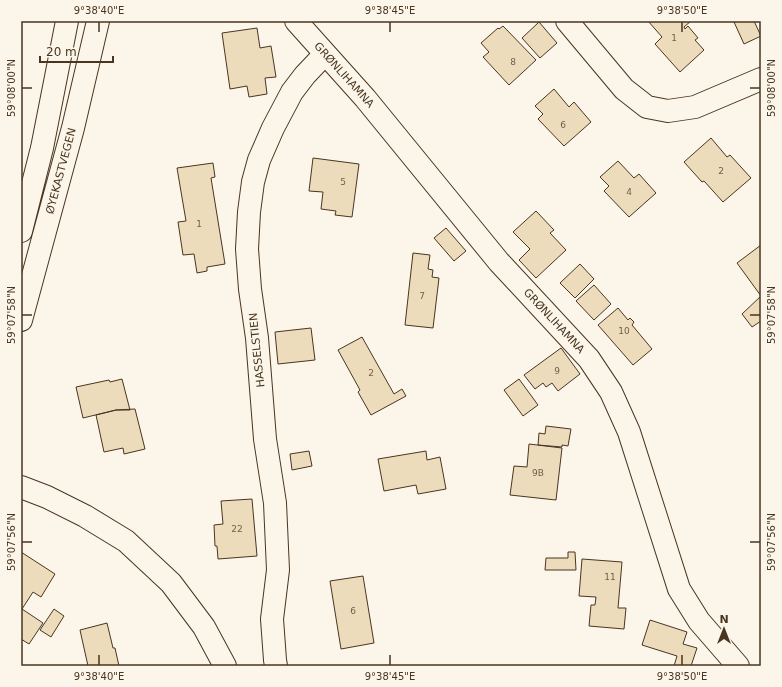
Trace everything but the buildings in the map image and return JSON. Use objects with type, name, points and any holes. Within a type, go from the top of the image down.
[{"type":"street","points":[[21,231],[42,148],[67,21]]},
{"type":"street","name":"ØYEKASTVEGEN","points":[[21,320],[73,128],[98,21]]},
{"type":"street","name":"GRØNLIHAMNA","points":[[296,21],[365,98],[499,262],[590,359],[611,392],[629,432],[679,589],[699,621],[738,666]]},
{"type":"street","points":[[567,21],[624,89],[647,107],[668,111],[695,107],[761,79]]},
{"type":"street","name":"HASSELSTIEN","points":[[276,666],[272,619],[278,570],[275,503],[265,439],[257,338],[250,289],[248,248],[249,212],[253,182],[259,160],[273,128],[292,92],[305,75],[325,54]]},
{"type":"street","points":[[21,487],[47,497],[85,516],[126,541],[171,583],[204,627],[225,666]]}]
